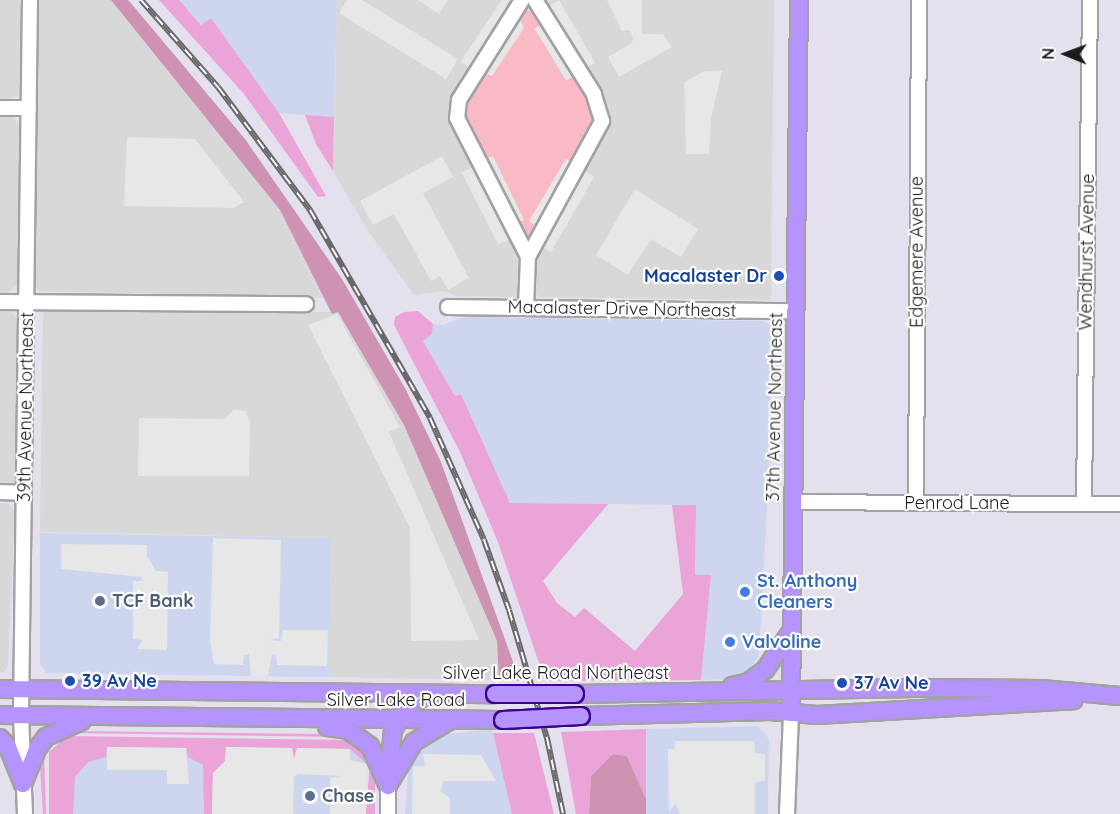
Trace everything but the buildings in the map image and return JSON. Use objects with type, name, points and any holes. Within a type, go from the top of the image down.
[{"type":"main road","name":"37th Avenue Northeast","points":[[791,713],[799,0]]},
{"type":"main road","points":[[711,692],[760,675],[792,629]]},
{"type":"main road","name":"Silver Lake Road Northeast","points":[[0,688],[495,694],[1041,689],[1116,696]]},
{"type":"main road","points":[[388,786],[390,739],[399,719],[407,706],[431,693]]},
{"type":"main road","name":"Silver Lake Road Northeast","points":[[791,713],[1031,704],[1116,696]]},
{"type":"main road","name":"Silver Lake Road","points":[[0,715],[503,720],[581,716],[791,713]]},
{"type":"main road","points":[[23,784],[37,749],[46,737],[60,727],[95,716]]},
{"type":"main road","points":[[286,719],[348,730],[362,739],[377,757],[388,786]]},
{"type":"main road","points":[[388,786],[414,742],[450,720]]},
{"type":"main road","points":[[0,738],[8,747],[23,784]]},
{"type":"street","name":"39th Avenue Northeast","points":[[25,814],[21,715],[30,0]]},
{"type":"street","points":[[522,0],[459,100],[457,118],[528,257]]},
{"type":"street","points":[[526,307],[528,257],[602,121],[594,94],[535,0]]},
{"type":"street","name":"Edgemere Avenue","points":[[916,503],[919,0]]},
{"type":"street","name":"Wendhurst Avenue","points":[[1084,504],[1090,0]]},
{"type":"street","points":[[0,108],[29,108]]},
{"type":"street","points":[[0,302],[306,304]]},
{"type":"street","name":"Macalaster Drive Northeast","points":[[448,307],[795,311]]},
{"type":"street","points":[[0,492],[24,493]]},
{"type":"street","name":"Penrod Lane","points":[[793,502],[1120,504]]},
{"type":"street","name":"37th Avenue Northeast","points":[[787,814],[791,713]]},
{"type":"street","points":[[388,786],[388,814]]},
{"type":"shaded area","points":[[0,0],[20,0],[20,89],[17,96],[8,99],[0,99]]},
{"type":"shaded area","points":[[38,0],[111,0],[280,210],[323,298],[39,291],[35,284]]},
{"type":"shaded area","points":[[111,0],[128,0],[245,139],[342,279],[406,390],[441,462],[520,681],[499,680],[497,641],[404,425],[338,312],[332,314],[280,210]]},
{"type":"shaded area","points":[[159,0],[179,0],[201,25],[211,18],[279,113],[326,196],[318,197],[244,94]]},
{"type":"shaded area","points":[[179,0],[337,0],[334,117],[279,113],[211,18],[202,25]]},
{"type":"shaded area","points":[[337,0],[502,0],[461,61],[471,69],[453,101],[451,119],[474,167],[462,172],[499,244],[509,240],[512,246],[518,262],[518,297],[457,296],[443,291],[414,295],[368,231],[333,171]]},
{"type":"shaded area","points":[[347,0],[362,0],[458,59],[446,79],[339,13]]},
{"type":"shaded area","points":[[418,0],[448,0],[439,14]]},
{"type":"shaded area","points":[[502,0],[512,3],[524,28],[492,76],[483,72],[481,75],[461,62]]},
{"type":"shaded area","points":[[545,0],[774,0],[771,300],[537,297],[533,270],[541,246],[550,252],[593,177],[584,170],[607,120],[605,106],[586,68],[595,63],[559,1],[548,6]]},
{"type":"shaded area","points":[[559,0],[595,63],[566,80],[535,29],[543,22],[537,13]]},
{"type":"shaded area","points":[[607,0],[642,0],[642,34],[663,34],[672,47],[619,77],[608,57],[632,43],[633,37],[630,30],[622,31]]},
{"type":"shaded area","points":[[526,10],[536,12],[543,22],[535,29],[566,80],[577,75],[594,108],[595,122],[574,164],[566,159],[530,221],[538,227],[528,237],[515,225],[523,220],[492,156],[483,161],[464,117],[467,96],[483,71],[492,76],[518,19]]},
{"type":"shaded area","points":[[705,71],[722,71],[711,119],[709,154],[686,154],[684,82]]},
{"type":"shaded area","points":[[305,115],[334,117],[333,171],[316,144]]},
{"type":"shaded area","points":[[0,116],[13,117],[19,126],[18,284],[7,293],[0,293]]},
{"type":"shaded area","points":[[127,137],[195,139],[244,202],[233,208],[124,206]]},
{"type":"shaded area","points":[[442,156],[453,177],[423,193],[469,278],[448,290],[440,276],[431,281],[394,214],[373,225],[360,201]]},
{"type":"shaded area","points":[[493,156],[524,220],[515,225],[520,235],[498,244],[462,173]]},
{"type":"shaded area","points":[[566,159],[594,177],[551,252],[532,235],[538,227],[529,221]]},
{"type":"shaded area","points":[[635,189],[698,229],[681,257],[651,239],[628,275],[596,255]]},
{"type":"shaded area","points":[[0,311],[11,312],[18,320],[17,476],[11,485],[0,486]]},
{"type":"shaded area","points":[[418,311],[433,324],[432,334],[423,341],[455,396],[461,394],[510,503],[608,504],[543,581],[557,603],[575,617],[584,608],[635,651],[683,594],[672,505],[696,505],[695,575],[711,575],[701,680],[545,681],[498,542],[460,452],[394,325],[395,317],[404,312]]},
{"type":"shaded area","points":[[43,312],[338,312],[404,425],[497,641],[499,680],[329,677],[331,538],[40,532]]},
{"type":"shaded area","points":[[337,314],[400,427],[389,432],[479,640],[411,641],[410,528],[308,325]]},
{"type":"shaded area","points":[[464,317],[762,321],[771,325],[769,470],[759,655],[746,674],[731,679],[701,680],[711,576],[695,575],[696,505],[510,503],[461,394],[455,396],[423,341],[432,334],[433,324],[443,325]]},
{"type":"shaded area","points":[[234,410],[246,411],[250,423],[249,476],[138,476],[139,418],[224,419]]},
{"type":"shaded area","points":[[0,503],[8,504],[15,511],[8,665],[4,673],[0,671]]},
{"type":"shaded area","points":[[40,533],[331,538],[329,677],[46,673],[40,663]]},
{"type":"shaded area","points":[[213,538],[281,540],[279,638],[269,640],[281,641],[283,630],[328,630],[327,666],[277,665],[276,655],[272,654],[268,676],[251,676],[249,654],[244,655],[243,665],[214,664],[210,641]]},
{"type":"shaded area","points":[[61,544],[147,545],[147,556],[156,571],[168,572],[167,650],[137,649],[142,640],[133,639],[133,581],[143,581],[142,577],[61,569]]},
{"type":"shaded area","points":[[758,726],[769,739],[768,814],[646,814],[646,729]]},
{"type":"shaded area","points":[[492,729],[512,814],[405,814],[409,758],[432,736]]},
{"type":"shaded area","points":[[646,729],[646,799],[627,756],[614,754],[591,776],[589,814],[576,814],[561,732]]},
{"type":"shaded area","points":[[75,731],[326,734],[346,737],[67,733]]},
{"type":"shaded area","points":[[493,733],[534,733],[554,814],[512,814]]},
{"type":"shaded area","points":[[68,736],[348,740],[364,755],[367,764],[350,749],[297,748],[294,759],[291,748],[226,747],[225,761],[213,773],[212,814],[204,814],[203,765],[188,757],[186,748],[107,747],[106,757],[88,762],[75,777],[73,814],[49,814],[49,752]]},
{"type":"shaded area","points":[[62,739],[350,741],[367,761],[366,814],[49,814],[49,752]]},
{"type":"shaded area","points":[[675,741],[754,741],[755,753],[765,754],[765,780],[755,783],[755,814],[680,814],[676,804],[669,811],[668,748],[674,750]]},
{"type":"shaded area","points":[[363,746],[375,769],[375,814],[366,814],[370,760]]},
{"type":"shaded area","points":[[107,747],[186,748],[189,784],[167,784],[167,770],[107,770]]},
{"type":"shaded area","points":[[226,747],[292,748],[294,759],[297,748],[350,749],[350,760],[367,764],[366,814],[330,814],[330,778],[340,776],[298,774],[294,777],[293,814],[212,814],[213,773],[225,761]]},
{"type":"shaded area","points":[[44,752],[46,814],[43,814],[40,767]]},
{"type":"shaded area","points":[[423,754],[481,755],[496,781],[444,781],[440,791],[450,798],[450,814],[412,814],[413,766],[425,766]]},
{"type":"shaded area","points":[[613,754],[627,756],[646,799],[646,814],[589,814],[591,776]]},
{"type":"railway","points":[[141,0],[218,87],[310,210],[430,418],[484,540],[509,610],[547,738],[563,814]]},
{"type":"place","name":"Macalaster Dr","points":[[779,276]]},
{"type":"place","name":"St. Anthony Cleaners","points":[[745,592]]},
{"type":"place","name":"TCF Bank","points":[[100,601]]},
{"type":"place","name":"Valvoline","points":[[730,642]]},
{"type":"place","name":"39 Av Ne","points":[[70,681]]},
{"type":"place","name":"37 Av Ne","points":[[842,683]]},
{"type":"place","name":"Chase","points":[[310,796]]}]
